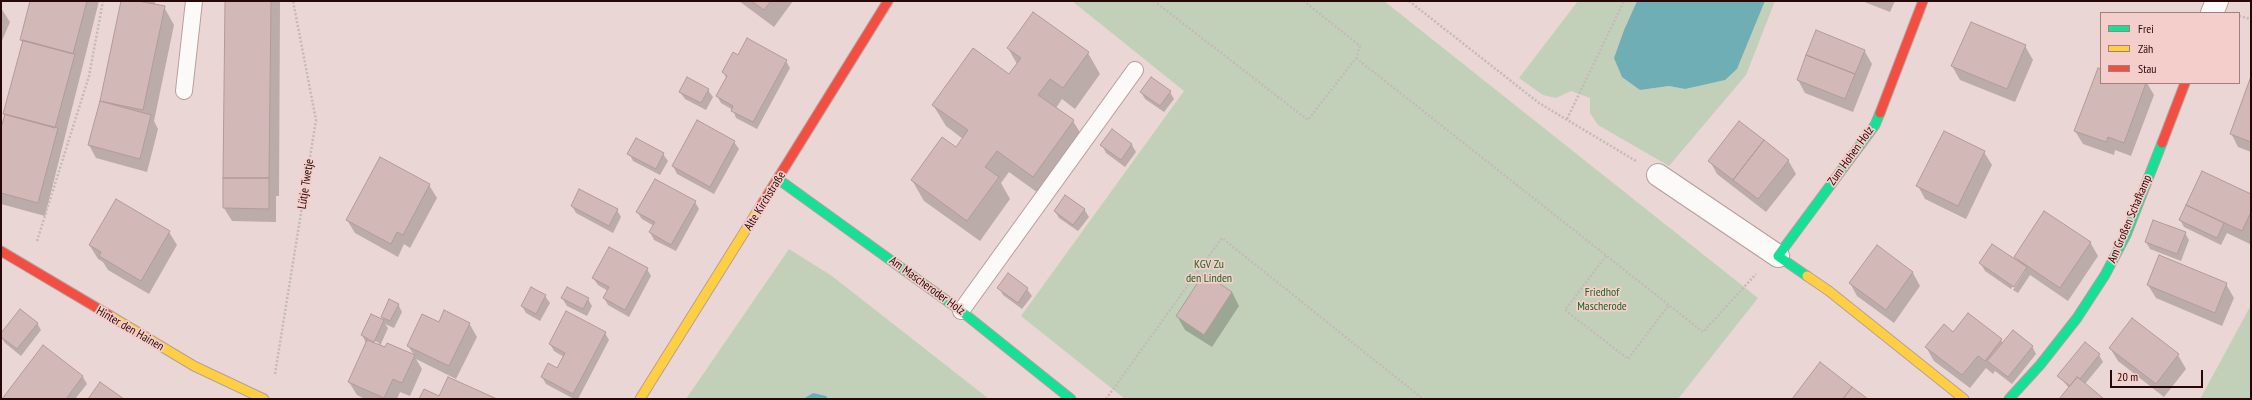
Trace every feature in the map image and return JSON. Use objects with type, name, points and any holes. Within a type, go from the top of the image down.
[{"type":"street","name":"Alte Kirchstraße","points":[[640,399],[888,1]]},
{"type":"street","name":"Zum Hohen Holz","points":[[1778,256],[1875,125],[1923,1]]},
{"type":"street","points":[[2212,12],[2217,1]]},
{"type":"street","name":"Am Großen Schafkamp","points":[[2009,399],[2040,365],[2077,318],[2105,275],[2126,235],[2185,84]]},
{"type":"street","points":[[1658,175],[1829,291],[1964,399]]},
{"type":"street","name":"Am Mascheroder Holz","points":[[778,179],[961,311],[1071,399]]},
{"type":"street","name":"Hinter den Hainen","points":[[1,251],[194,366],[264,399]]},
{"type":"lane","points":[[184,91],[194,1]]},
{"type":"lane","points":[[961,311],[1135,70]]},
{"type":"path","points":[[29,268],[89,76],[103,1]]},
{"type":"path","name":"Lütje Twetje","points":[[276,368],[316,120],[293,1]]},
{"type":"path","points":[[1154,1],[1308,120],[1356,58],[1360,46],[1304,1]]},
{"type":"path","points":[[1409,1],[1539,103],[1658,175]]},
{"type":"path","points":[[1567,119],[1624,1]]},
{"type":"path","points":[[2240,16],[2251,19]]},
{"type":"path","points":[[1356,58],[1668,306],[1703,332],[1761,268],[1778,256]]},
{"type":"path","points":[[1106,399],[1222,238],[1423,399]]},
{"type":"path","points":[[1606,256],[1565,310],[1628,359],[1668,306]]},
{"type":"green space","points":[[1072,1],[1384,1],[1758,298],[1678,399],[1125,399],[1021,316],[1184,91]]},
{"type":"green space","points":[[1578,1],[1637,1],[1624,30],[1614,58],[1640,90],[1669,86],[1685,89],[1737,69],[1765,1],[1775,1],[1746,75],[1669,166],[1598,125],[1590,113],[1590,98],[1571,91],[1556,98],[1543,95],[1519,78]]},
{"type":"green space","points":[[789,249],[832,276],[989,399],[828,399],[813,393],[803,399],[686,399]]},
{"type":"green space","points":[[2251,305],[2251,399],[2200,399]]},
{"type":"water","points":[[1637,1],[1765,1],[1737,69],[1725,80],[1685,89],[1669,86],[1640,90],[1622,77],[1614,58],[1624,30]]},
{"type":"water","points":[[813,393],[826,396],[828,399],[803,399]]},
{"type":"building","points":[[30,1],[87,1],[73,54],[20,40]]},
{"type":"building","points":[[121,1],[138,1],[165,6],[143,110],[100,101]]},
{"type":"building","points":[[225,1],[271,1],[269,178],[223,178]]},
{"type":"building","points":[[751,1],[771,1],[764,10]]},
{"type":"building","points":[[1033,12],[1089,52],[1063,88],[1050,79],[1038,95],[1074,120],[1033,177],[997,151],[985,167],[999,177],[967,221],[911,180],[942,137],[956,147],[968,130],[932,105],[973,48],[1009,74],[1021,58],[1007,48]]},
{"type":"building","points":[[1971,22],[2026,45],[2007,89],[1951,66]]},
{"type":"building","points":[[1816,30],[1865,50],[1855,74],[1806,55]]},
{"type":"building","points":[[747,38],[787,60],[753,122],[731,111],[733,106],[716,96],[727,76],[722,72],[733,52],[738,55]]},
{"type":"building","points":[[23,40],[75,54],[55,128],[3,114]]},
{"type":"building","points":[[1806,55],[1855,74],[1845,99],[1797,80]]},
{"type":"building","points":[[2098,68],[2100,69],[2100,84],[2146,84],[2124,143],[2108,137],[2106,142],[2074,131]]},
{"type":"building","points":[[687,77],[709,89],[701,103],[679,92]]},
{"type":"building","points":[[1151,77],[1171,91],[1160,106],[1140,92]]},
{"type":"building","points":[[2250,79],[2251,80],[2251,142],[2230,134]]},
{"type":"building","points":[[100,101],[151,115],[140,159],[88,145]]},
{"type":"building","points":[[5,114],[58,128],[38,203],[1,193],[1,128]]},
{"type":"building","points":[[697,120],[735,141],[710,187],[672,166]]},
{"type":"building","points":[[1739,121],[1764,140],[1733,180],[1708,161]]},
{"type":"building","points":[[1112,129],[1132,144],[1121,160],[1100,145]]},
{"type":"building","points":[[1944,131],[1985,151],[1958,206],[1916,186]]},
{"type":"building","points":[[636,138],[664,153],[656,169],[627,154]]},
{"type":"building","points":[[1764,140],[1789,160],[1758,199],[1733,180]]},
{"type":"building","points":[[380,157],[430,184],[403,235],[397,232],[391,244],[346,220]]},
{"type":"building","points":[[2202,171],[2251,194],[2251,212],[2242,231],[2186,205]]},
{"type":"building","points":[[223,178],[269,178],[269,209],[223,208]]},
{"type":"building","points":[[655,179],[696,201],[671,245],[649,232],[655,222],[636,212]]},
{"type":"building","points":[[579,189],[618,209],[609,226],[571,206]]},
{"type":"building","points":[[1065,195],[1085,209],[1073,225],[1054,211]]},
{"type":"building","points":[[116,199],[170,231],[141,281],[99,256],[101,252],[89,245]]},
{"type":"building","points":[[2186,205],[2224,223],[2217,238],[2179,220]]},
{"type":"building","points":[[2044,211],[2091,242],[2060,288],[2014,257]]},
{"type":"building","points":[[2153,220],[2186,232],[2177,254],[2145,242]]},
{"type":"building","points":[[1992,244],[2027,267],[2014,287],[1979,263]]},
{"type":"building","points":[[1877,245],[1913,272],[1886,310],[1849,283]]},
{"type":"building","points":[[609,247],[648,268],[625,310],[603,298],[609,287],[592,278]]},
{"type":"building","points":[[2159,255],[2227,283],[2215,313],[2147,285]]},
{"type":"building","points":[[1008,273],[1028,288],[1018,303],[997,288]]},
{"type":"building","points":[[1204,273],[1232,292],[1204,335],[1176,316]]},
{"type":"building","points":[[531,287],[546,295],[536,314],[521,306]]},
{"type":"building","points":[[567,287],[589,298],[583,309],[561,298]]},
{"type":"building","points":[[389,299],[399,304],[390,321],[381,317]]},
{"type":"building","points":[[20,309],[38,323],[17,349],[1,337],[1,333]]},
{"type":"building","points":[[444,310],[470,323],[449,366],[407,346],[422,314],[439,322]]},
{"type":"building","points":[[566,311],[606,332],[573,394],[541,377],[548,363],[557,368],[565,353],[549,344]]},
{"type":"building","points":[[1968,313],[2002,339],[1985,361],[1978,356],[1962,375],[1925,347],[1944,324],[1953,332]]},
{"type":"building","points":[[371,314],[384,320],[374,342],[361,335]]},
{"type":"building","points":[[2132,318],[2179,354],[2156,384],[2109,348]]},
{"type":"building","points":[[2013,330],[2033,346],[2008,377],[1987,361]]},
{"type":"building","points":[[367,340],[385,347],[387,343],[415,355],[402,383],[393,379],[384,398],[348,382]]},
{"type":"building","points":[[2085,342],[2100,354],[2080,379],[2077,377],[2070,386],[2057,376]]},
{"type":"building","points":[[43,345],[83,376],[66,399],[2,399]]},
{"type":"building","points":[[1820,362],[1852,387],[1843,399],[1792,399]]},
{"type":"building","points":[[448,377],[497,399],[419,399],[424,389],[439,396]]},
{"type":"building","points":[[2077,377],[2080,379],[2104,399],[2059,399]]},
{"type":"building","points":[[100,382],[124,399],[88,399]]},
{"type":"building","points":[[1852,387],[1868,399],[1843,399]]},
{"type":"traffic: fast","points":[[1807,276],[1778,256],[1875,125],[1880,113]]},
{"type":"traffic: fast","points":[[2009,399],[2040,365],[2077,318],[2105,275],[2126,235],[2162,143]]},
{"type":"traffic: fast","points":[[778,179],[961,311],[1071,399]]},
{"type":"traffic: slow","points":[[640,399],[760,207]]},
{"type":"traffic: slow","points":[[1807,276],[1829,291],[1964,399]]},
{"type":"traffic: slow","points":[[109,315],[194,366],[264,399]]},
{"type":"traffic: jam","points":[[760,207],[888,1]]},
{"type":"traffic: jam","points":[[1880,113],[1923,1]]},
{"type":"traffic: jam","points":[[2162,143],[2185,84]]},
{"type":"traffic: jam","points":[[1,251],[109,315]]},
{"type":"park label","name":"KGV Zu den Linden","points":[[1209,272]]},
{"type":"park label","name":"Friedhof Mascherode","points":[[1602,300]]}]
